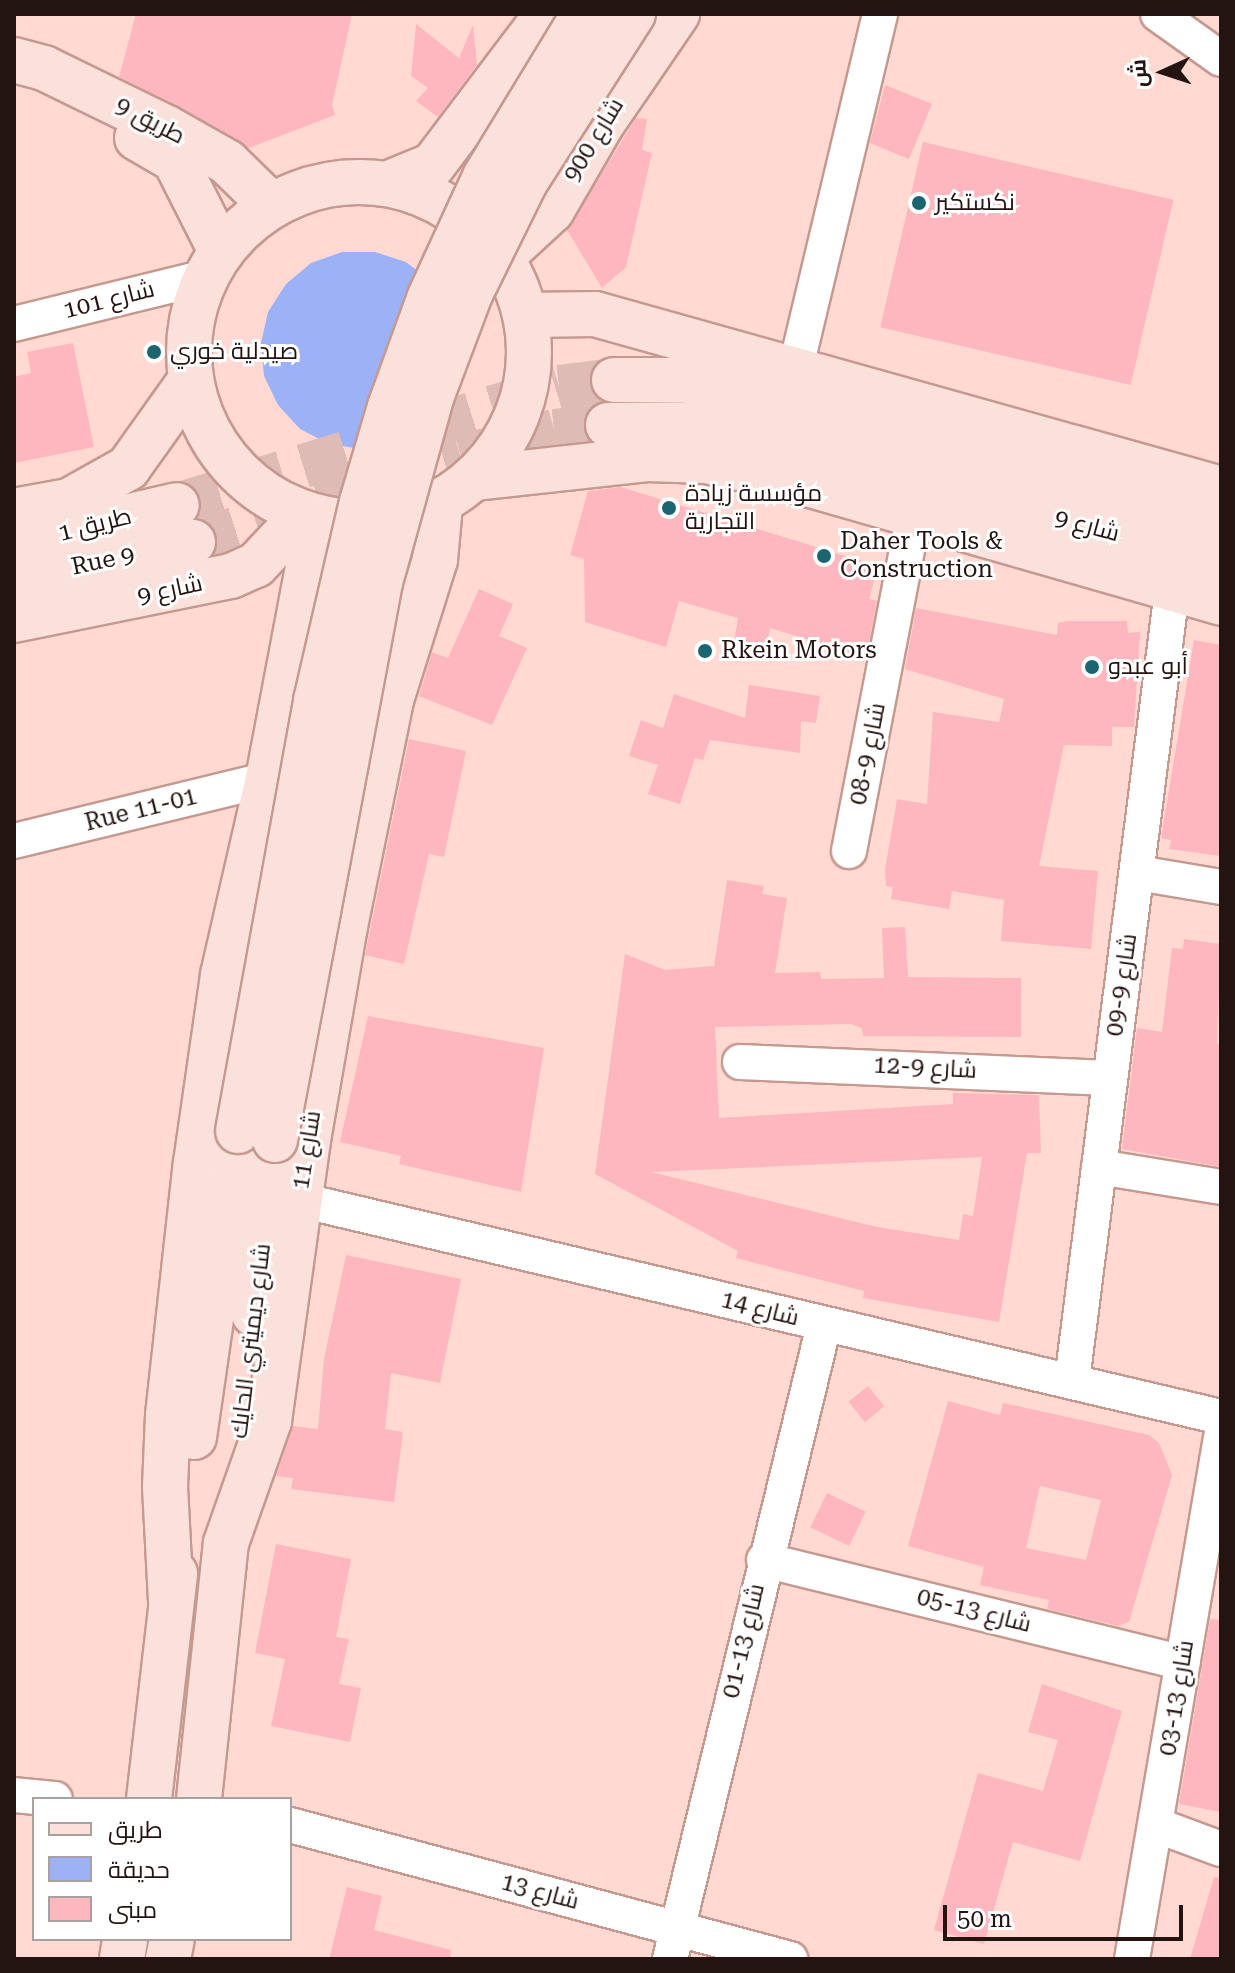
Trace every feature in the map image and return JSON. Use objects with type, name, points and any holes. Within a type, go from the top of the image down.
[{"type":"street","points":[[394,181],[471,222],[501,257],[526,315],[529,374],[512,431],[476,478],[440,505],[380,523],[310,517],[250,485],[211,439],[190,381],[190,328],[213,264],[271,205],[323,184],[394,181],[433,165],[547,14]]},
{"type":"street","points":[[257,1135],[316,701],[347,559],[390,407],[429,299],[480,188],[536,87],[584,14]]},
{"type":"street","points":[[149,1797],[171,1601],[257,1135],[380,582],[427,409],[470,294],[525,182],[633,14]]},
{"type":"street","name":"شارع 900","points":[[501,257],[552,210],[601,125],[677,14]]},
{"type":"street","points":[[795,371],[880,14]]},
{"type":"street","points":[[1158,14],[1221,59]]},
{"type":"street","name":"طريق 9","points":[[14,60],[44,68],[165,127],[227,162],[271,205]]},
{"type":"street","name":"طريق 9","points":[[14,84],[166,152],[182,171],[213,264]]},
{"type":"street","name":"شارع 101","points":[[14,324],[213,264]]},
{"type":"street","points":[[526,315],[595,314],[1221,489]]},
{"type":"street","points":[[614,380],[684,380],[727,387],[1221,527]]},
{"type":"street","points":[[14,511],[69,501],[128,468],[190,381]]},
{"type":"street","name":"شارع 9","points":[[608,425],[715,424],[1221,562]]},
{"type":"street","points":[[476,478],[647,459],[706,461],[914,515],[1221,603]]},
{"type":"street","name":"شارع 11","points":[[199,1797],[226,1543],[269,1421],[300,1200],[348,911],[391,700],[435,560],[440,505]]},
{"type":"street","name":"شارع 9-08","points":[[849,851],[914,515]]},
{"type":"street","points":[[171,1601],[165,1487],[168,1415],[196,1163],[223,975],[268,779],[310,517]]},
{"type":"street","name":"شارع 9","points":[[14,620],[231,576],[256,565],[310,517]]},
{"type":"street","name":"طريق 1","points":[[14,543],[185,524]]},
{"type":"street","name":"Rue 9","points":[[14,580],[185,524]]},
{"type":"street","name":"شارع 9-09","points":[[1072,1381],[1172,590]]},
{"type":"street","name":"Rue 11-01","points":[[14,841],[268,779]]},
{"type":"street","points":[[1138,873],[1221,887]]},
{"type":"street","name":"شارع 9-12","points":[[740,1062],[1109,1078]]},
{"type":"street","name":"شارع ديميتري الحايك","points":[[226,1543],[257,1135]]},
{"type":"street","points":[[1099,1167],[1221,1187]]},
{"type":"street","name":"شارع 14","points":[[300,1200],[1221,1417]]},
{"type":"street","name":"شارع 13-01","points":[[673,1943],[764,1560],[824,1325]]},
{"type":"street","name":"شارع 13-03","points":[[1132,1959],[1221,1437]]},
{"type":"street","name":"شارع 13-05","points":[[764,1560],[1183,1663]]},
{"type":"street","points":[[14,1795],[34,1797]]},
{"type":"street","points":[[1156,1825],[1221,1849]]},
{"type":"street","name":"شارع 13","points":[[292,1826],[673,1943],[790,1959]]},
{"type":"green space","points":[[342,252],[375,252],[406,262],[432,282],[361,449],[329,444],[300,429],[278,405],[264,376],[261,343],[268,312],[286,284],[311,263]]},
{"type":"building","points":[[136,14],[352,14],[332,105],[335,115],[249,148],[119,77]]},
{"type":"building","points":[[416,24],[459,58],[473,25],[477,65],[438,117],[416,101],[428,88],[411,76]]},
{"type":"building","points":[[885,85],[932,104],[909,159],[870,143]]},
{"type":"building","points":[[636,118],[647,119],[642,150],[652,153],[626,267],[602,288],[567,230]]},
{"type":"building","points":[[923,142],[1173,200],[1131,385],[880,327]]},
{"type":"building","points":[[73,343],[94,447],[14,463],[14,377],[31,373],[27,352]]},
{"type":"building","points":[[621,487],[878,566],[869,599],[877,601],[866,657],[770,628],[766,649],[734,642],[738,618],[679,601],[666,647],[585,622],[584,559],[570,555],[588,491]]},
{"type":"building","points":[[479,589],[513,604],[499,636],[527,648],[492,725],[419,696],[432,652],[448,658]]},
{"type":"building","points":[[916,608],[1057,635],[1058,623],[1068,621],[1127,621],[1128,633],[1140,632],[1134,727],[1112,727],[1112,746],[1064,745],[1039,866],[1098,871],[1091,949],[1001,941],[1004,900],[952,891],[949,909],[891,899],[893,887],[886,886],[885,870],[897,799],[927,804],[933,712],[999,722],[1004,699],[905,669]]},
{"type":"building","points":[[1194,640],[1221,645],[1221,856],[1169,849],[1171,840],[1161,838]]},
{"type":"building","points":[[749,685],[820,696],[816,723],[801,721],[800,753],[710,740],[703,760],[695,758],[680,804],[648,794],[658,765],[629,756],[641,720],[663,728],[674,694],[745,718]]},
{"type":"building","points":[[409,739],[466,751],[444,857],[429,854],[404,964],[365,955]]},
{"type":"building","points":[[727,880],[764,886],[762,894],[787,898],[775,973],[820,972],[821,979],[884,978],[882,928],[905,927],[908,977],[1021,978],[1021,1037],[863,1036],[862,1028],[851,1024],[715,1027],[719,1118],[953,1104],[953,1093],[1039,1095],[1041,1153],[1027,1153],[999,1322],[863,1298],[864,1291],[736,1258],[738,1251],[595,1174],[625,954],[665,970],[714,966]],"holes":[[[982,1157],[973,1216],[963,1214],[959,1240],[877,1227],[651,1172]]]},
{"type":"building","points":[[1184,939],[1221,944],[1217,1044],[1221,1044],[1221,1167],[1122,1149],[1137,1028],[1162,1032],[1172,948],[1183,949]]},
{"type":"building","points":[[368,1016],[544,1048],[521,1192],[399,1164],[401,1156],[340,1142]]},
{"type":"building","points":[[346,1255],[461,1279],[440,1383],[391,1373],[385,1429],[403,1432],[394,1502],[291,1489],[293,1478],[276,1476],[293,1426],[318,1429],[324,1359]]},
{"type":"building","points":[[868,1386],[884,1406],[865,1422],[849,1402]]},
{"type":"building","points":[[948,1401],[1000,1415],[1003,1403],[1149,1435],[1159,1443],[1172,1475],[1129,1622],[1118,1626],[1047,1609],[1049,1600],[980,1585],[984,1567],[908,1546]],"holes":[[[1040,1486],[1101,1500],[1086,1560],[1026,1548]]]},
{"type":"building","points":[[827,1493],[866,1512],[849,1546],[810,1527]]},
{"type":"building","points":[[276,1544],[351,1559],[336,1637],[349,1639],[339,1684],[361,1688],[350,1742],[271,1726],[285,1659],[255,1653]]},
{"type":"building","points":[[1210,1619],[1221,1620],[1221,1812],[1179,1804]]},
{"type":"building","points":[[1042,1684],[1122,1711],[1080,1861],[1013,1842],[984,1944],[934,1930],[978,1773],[1043,1791],[1058,1740],[1028,1732]]},
{"type":"building","points":[[1214,1877],[1221,1878],[1221,1959],[1190,1959]]},
{"type":"building","points":[[347,1887],[382,1896],[374,1930],[451,1950],[450,1959],[329,1959]]},
{"type":"tunnel","points":[[177,505],[559,387],[614,380]]},
{"type":"tunnel","points":[[193,542],[461,457],[554,431],[608,425]]},
{"type":"place","name":"نكستكير","points":[[919,203]]},
{"type":"place","name":"صيدلية خوري","points":[[154,352]]},
{"type":"place","name":"مؤسسة زيادة التجارية","points":[[669,508]]},
{"type":"place","name":"Daher Tools & Construction","points":[[824,556]]},
{"type":"place","name":"Rkein Motors","points":[[705,651]]},
{"type":"place","name":"أبو عبدو","points":[[1092,667]]}]
